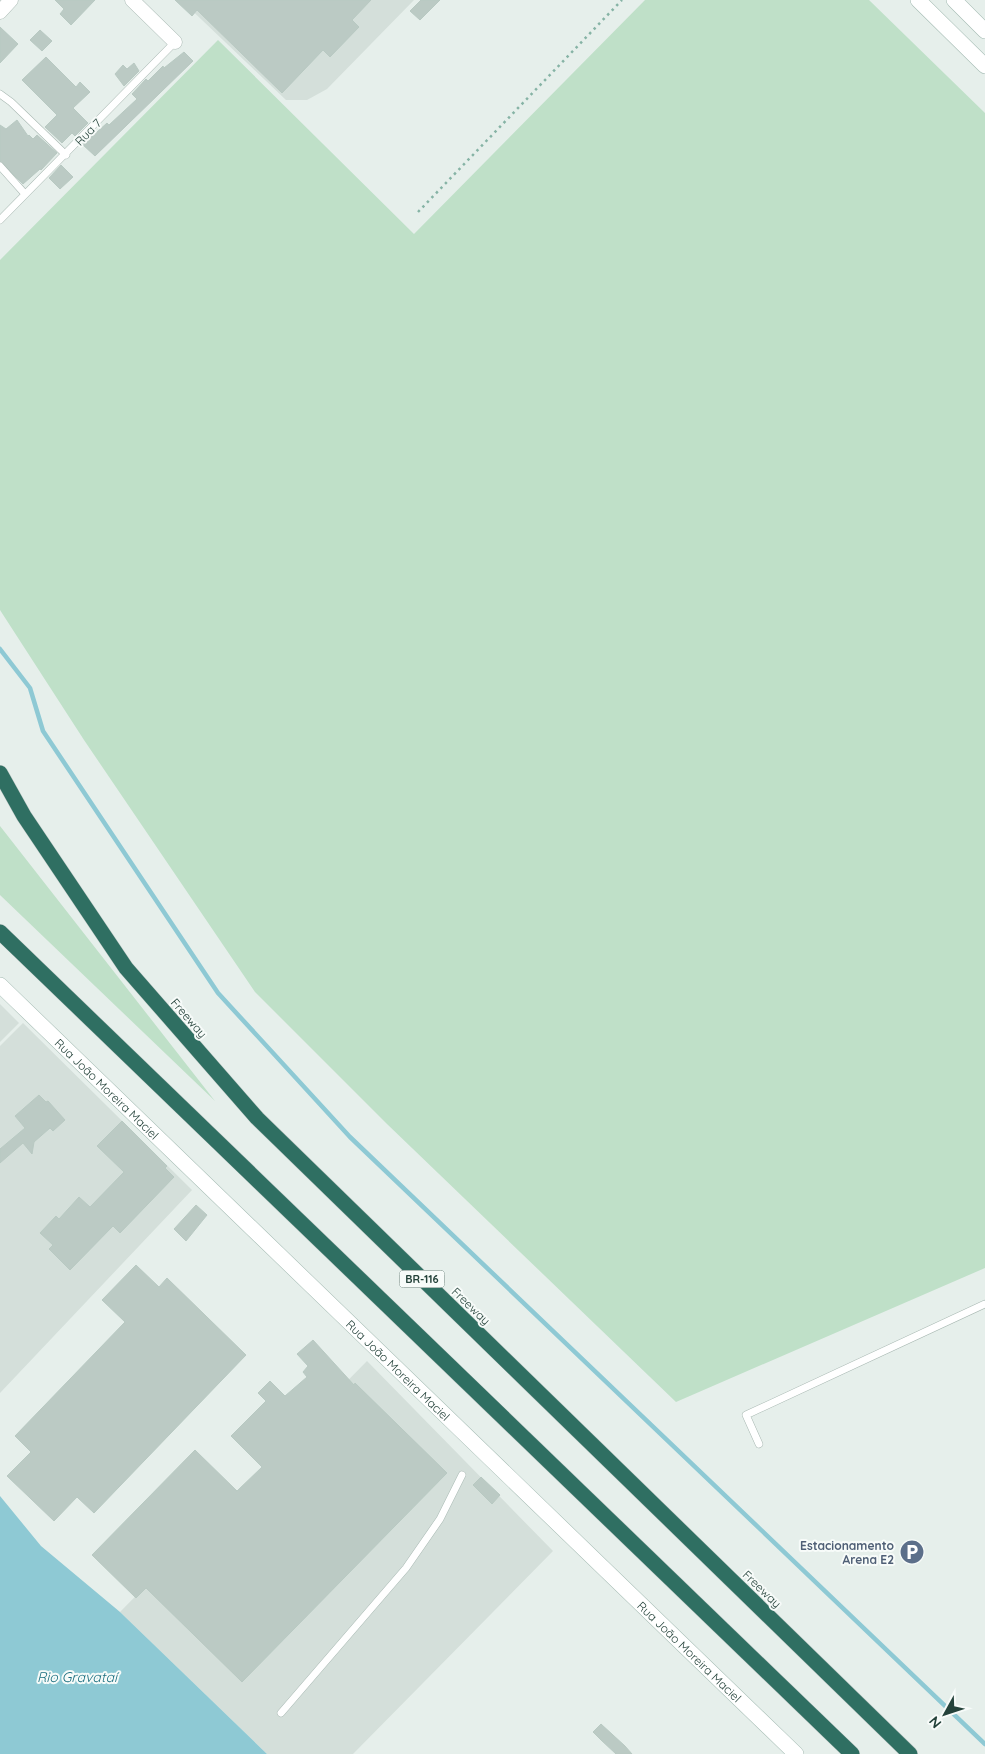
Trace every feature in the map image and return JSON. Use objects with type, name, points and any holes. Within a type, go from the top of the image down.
[{"type":"highway","name":"Freeway","points":[[0,773],[24,816],[126,968],[257,1118],[910,1754]]},
{"type":"highway","points":[[0,932],[852,1754]]},
{"type":"street","points":[[0,12],[11,0]]},
{"type":"street","points":[[132,0],[175,42]]},
{"type":"street","points":[[918,0],[985,66]]},
{"type":"street","points":[[954,0],[985,31]]},
{"type":"street","name":"Rua João Moreira Maciel","points":[[0,985],[796,1754]]},
{"type":"lane","name":"Rua 7","points":[[0,220],[175,42]]},
{"type":"lane","points":[[0,94],[66,154]]},
{"type":"lane","points":[[0,166],[25,194]]},
{"type":"lane","points":[[759,1444],[746,1415],[985,1304]]},
{"type":"lane","points":[[281,1713],[406,1568],[440,1519],[462,1475]]},
{"type":"path","points":[[418,212],[622,0]]},
{"type":"shaded area","points":[[181,0],[414,0],[327,89],[307,100],[286,100]]},
{"type":"shaded area","points":[[0,1004],[19,1023],[0,1042]]},
{"type":"shaded area","points":[[23,1023],[192,1190],[0,1393],[0,1046]]},
{"type":"shaded area","points":[[367,1361],[553,1551],[353,1754],[267,1754],[120,1612]]},
{"type":"green space","points":[[645,0],[869,0],[985,113],[985,1268],[676,1402],[387,1124],[255,992],[84,740],[0,610],[0,260],[218,40],[414,234]]},
{"type":"green space","points":[[0,826],[215,1101],[0,895]]},
{"type":"water","name":"Rio Gravataí","points":[[0,1496],[41,1546],[120,1612],[267,1754],[0,1754]]},
{"type":"building","points":[[55,0],[95,0],[71,25],[60,14],[64,9]]},
{"type":"building","points":[[175,0],[371,0],[352,20],[359,27],[330,57],[323,50],[282,93],[197,10],[192,16]]},
{"type":"building","points":[[421,0],[440,0],[420,20],[410,11]]},
{"type":"building","points":[[0,27],[18,44],[0,63]]},
{"type":"building","points":[[40,30],[52,41],[42,51],[30,40]]},
{"type":"building","points":[[184,52],[193,61],[95,156],[82,144],[95,131],[97,132],[107,123],[109,125],[137,99],[132,94],[146,79],[148,81],[163,66],[164,68]]},
{"type":"building","points":[[46,57],[76,87],[80,82],[90,92],[73,108],[88,123],[75,136],[72,133],[62,143],[45,127],[57,115],[22,80]]},
{"type":"building","points":[[134,63],[139,71],[124,86],[115,74],[123,65],[127,69]]},
{"type":"building","points":[[17,120],[28,136],[33,139],[37,135],[57,153],[41,170],[23,184],[0,161],[0,125],[6,129]]},
{"type":"building","points":[[61,165],[73,177],[60,189],[49,178]]},
{"type":"building","points":[[39,1095],[46,1102],[48,1101],[65,1120],[53,1131],[50,1128],[34,1142],[32,1154],[23,1143],[0,1163],[0,1149],[25,1128],[15,1116]]},
{"type":"building","points":[[122,1121],[167,1166],[165,1168],[174,1177],[120,1233],[113,1226],[70,1270],[49,1249],[53,1245],[40,1233],[56,1216],[59,1219],[79,1197],[90,1207],[124,1172],[97,1146]]},
{"type":"building","points":[[196,1205],[207,1215],[186,1241],[174,1229]]},
{"type":"building","points":[[136,1265],[159,1287],[167,1278],[246,1355],[94,1513],[77,1497],[54,1521],[7,1476],[31,1452],[15,1436],[125,1322],[102,1300]]},
{"type":"building","points":[[313,1340],[354,1385],[355,1383],[447,1473],[242,1682],[146,1588],[136,1598],[92,1555],[195,1450],[237,1491],[262,1467],[231,1436],[266,1401],[258,1393],[270,1381],[285,1396],[307,1377],[303,1372],[308,1366],[297,1354]]},
{"type":"building","points":[[481,1477],[500,1495],[492,1504],[473,1485]]},
{"type":"building","points":[[601,1724],[632,1754],[616,1754],[601,1740],[593,1732]]},
{"type":"waterway","points":[[0,649],[30,688],[43,731],[218,993],[350,1137],[985,1744]]},
{"type":"place","name":"Estacionamento Arena E2","points":[[912,1552]]}]
